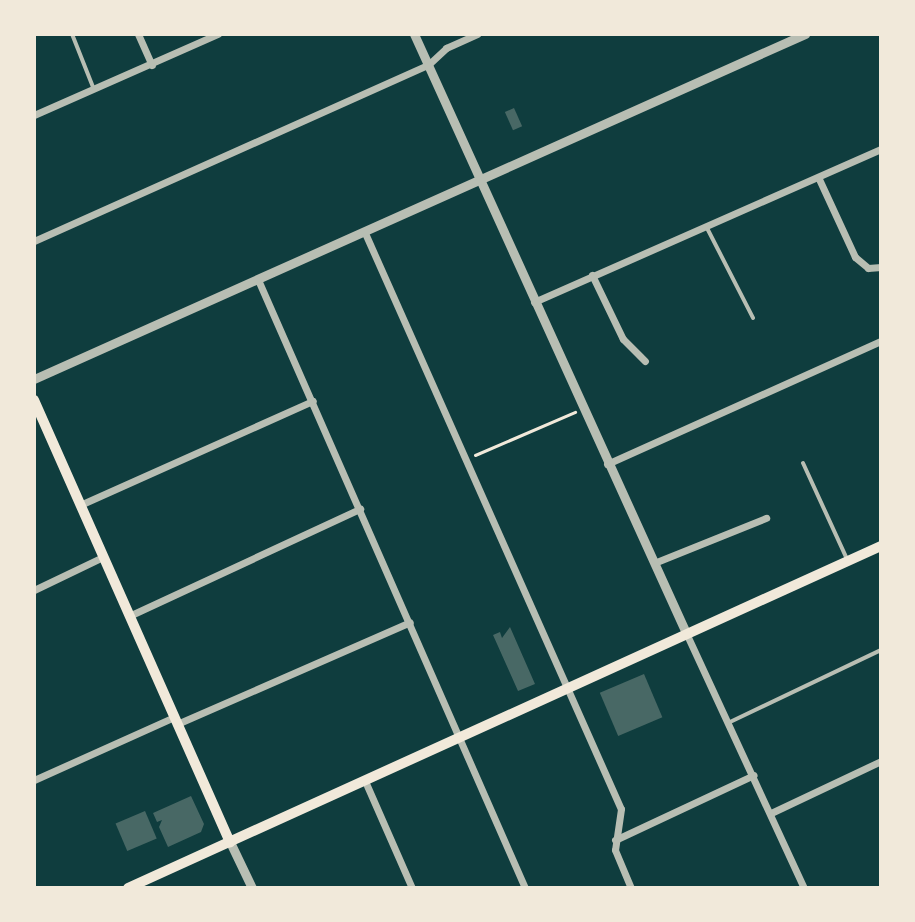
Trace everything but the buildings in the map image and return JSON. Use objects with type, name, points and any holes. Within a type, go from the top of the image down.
[{"type":"main road","points":[[34,400],[230,842]]},
{"type":"main road","points":[[128,888],[881,546]]},
{"type":"street","points":[[138,34],[152,65]]},
{"type":"street","points":[[34,115],[218,34]]},
{"type":"street","points":[[414,34],[607,464],[730,722],[804,888]]},
{"type":"street","points":[[34,241],[428,65],[446,48],[477,34]]},
{"type":"street","points":[[34,379],[259,282],[805,34]]},
{"type":"street","points":[[534,302],[819,179],[881,149]]},
{"type":"street","points":[[819,179],[855,257],[868,268],[881,267]]},
{"type":"street","points":[[365,233],[468,458],[621,809],[615,840],[631,888]]},
{"type":"street","points":[[592,275],[623,339],[645,361]]},
{"type":"street","points":[[259,282],[525,888]]},
{"type":"street","points":[[607,464],[881,341]]},
{"type":"street","points":[[80,505],[313,401]]},
{"type":"street","points":[[129,616],[360,509]]},
{"type":"street","points":[[654,563],[766,518]]},
{"type":"street","points":[[34,590],[103,557]]},
{"type":"street","points":[[34,780],[410,622]]},
{"type":"street","points":[[771,813],[881,761]]},
{"type":"street","points":[[615,840],[754,775]]},
{"type":"street","points":[[365,781],[412,888]]},
{"type":"street","points":[[230,842],[252,888]]},
{"type":"lane","points":[[72,34],[94,89]]},
{"type":"lane","points":[[707,227],[753,318]]},
{"type":"lane","points":[[803,463],[848,561]]},
{"type":"lane","points":[[730,722],[881,650]]},
{"type":"path","points":[[468,458],[583,409]]}]
